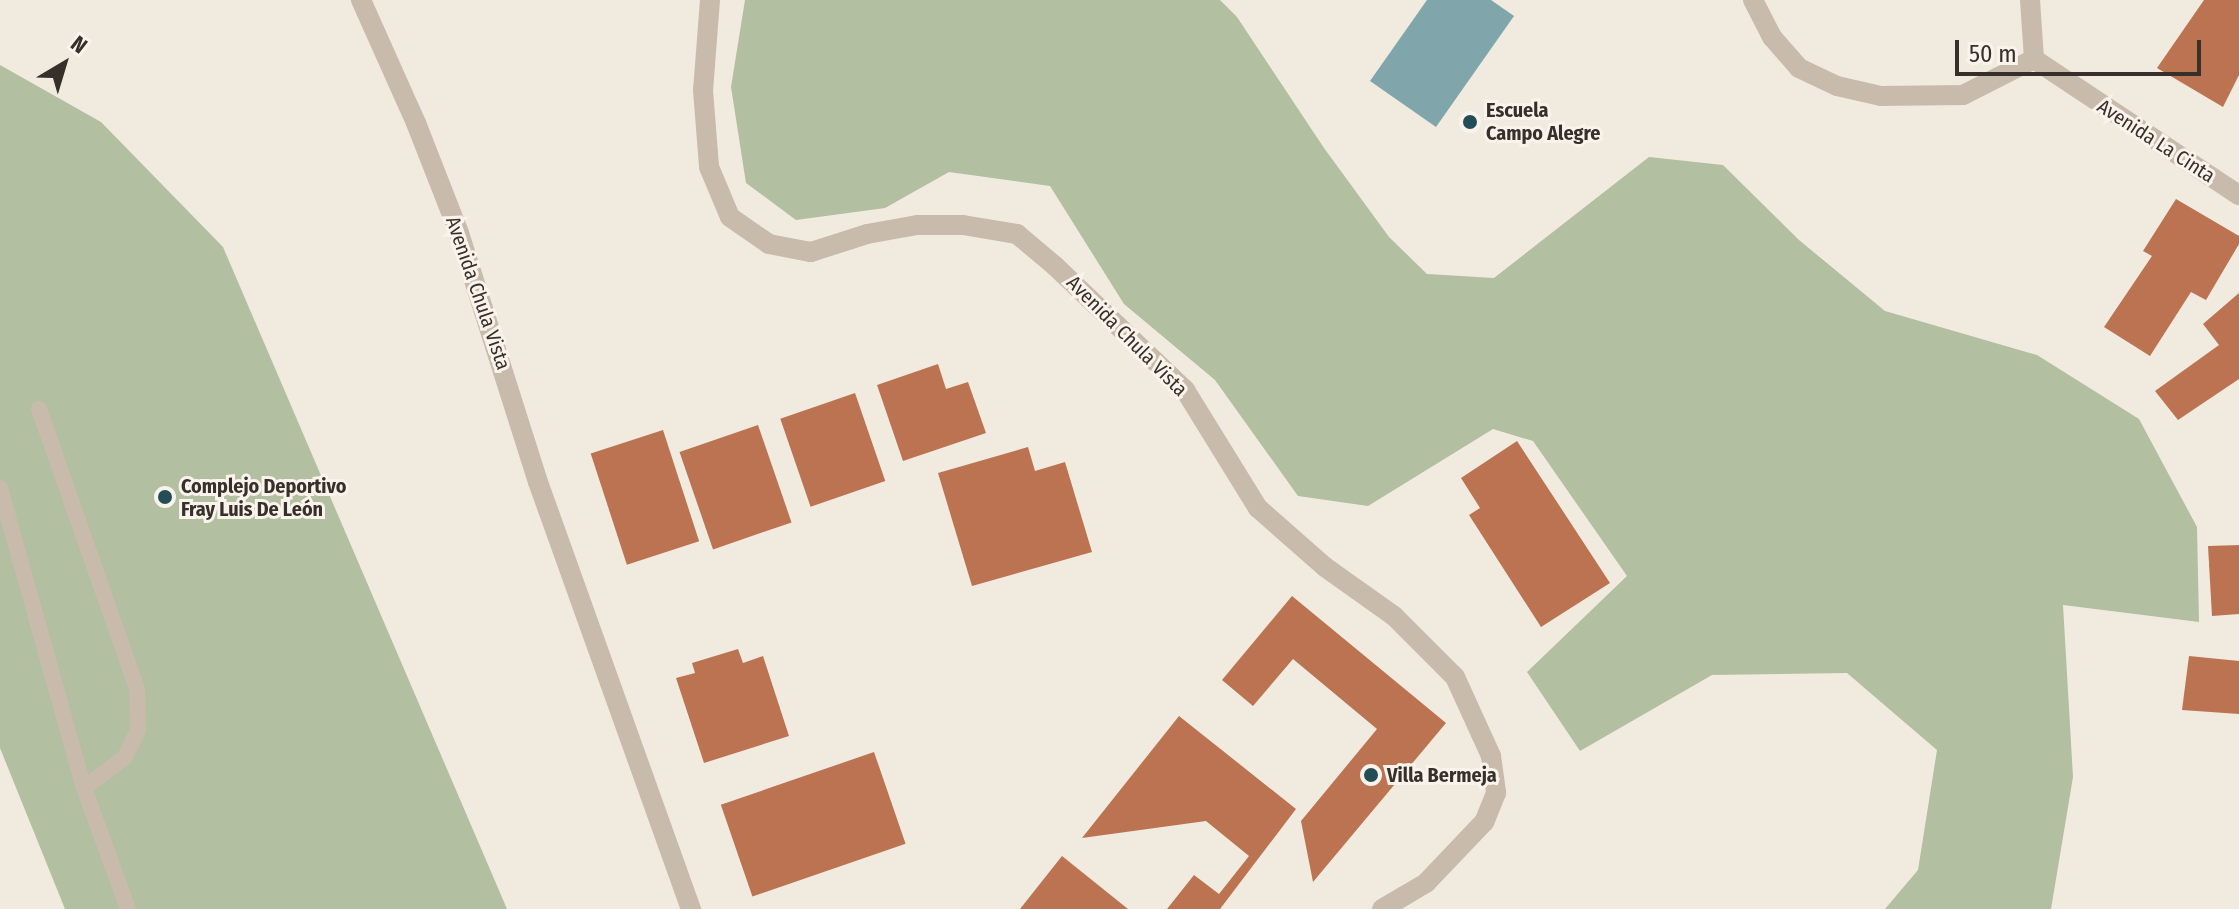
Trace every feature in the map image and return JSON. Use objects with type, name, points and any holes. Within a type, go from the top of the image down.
[{"type":"street","name":"Avenida Chula Vista","points":[[361,0],[416,123],[459,233],[538,482],[691,909]]},
{"type":"street","name":"Avenida Chula Vista","points":[[710,0],[703,90],[709,167],[730,217],[769,244],[811,252],[867,234],[917,225],[963,225],[1017,234],[1055,266],[1185,390],[1258,508],[1325,567],[1394,616],[1455,677],[1491,756],[1496,793],[1484,822],[1426,883],[1382,909]]},
{"type":"street","points":[[1753,0],[1772,37],[1799,68],[1851,90],[1881,96],[1963,95],[2034,59],[2030,0]]},
{"type":"street","name":"Avenida La Cinta","points":[[2034,59],[2239,195]]},
{"type":"lane","points":[[39,409],[137,689],[138,730],[125,757],[84,788]]},
{"type":"lane","points":[[0,488],[84,788],[128,909]]},
{"type":"green space","points":[[745,0],[1220,0],[1237,17],[1324,148],[1389,237],[1427,274],[1494,278],[1649,157],[1723,165],[1799,240],[1885,311],[2037,355],[2139,419],[2197,527],[2199,622],[2063,605],[2073,777],[2051,909],[1885,909],[1918,870],[1937,750],[1847,673],[1712,675],[1580,751],[1527,672],[1627,576],[1533,441],[1493,429],[1368,506],[1298,496],[1215,380],[1124,304],[1050,186],[949,172],[885,208],[796,220],[746,183],[731,87]]},
{"type":"green space","name":"Complejo Deportivo Fray Luis De León","points":[[0,65],[101,122],[223,247],[507,909],[65,909],[0,748]]},
{"type":"water","points":[[1427,0],[1491,0],[1514,16],[1436,127],[1370,81]]},
{"type":"building","points":[[2204,0],[2239,0],[2239,75],[2223,107],[2157,68]]},
{"type":"building","points":[[2176,199],[2239,236],[2239,244],[2206,300],[2191,292],[2150,356],[2104,327],[2152,256],[2143,251]]},
{"type":"building","points":[[2239,293],[2239,379],[2178,420],[2155,391],[2219,345],[2203,324]]},
{"type":"building","points":[[938,364],[946,389],[968,382],[986,433],[903,461],[877,385]]},
{"type":"building","points":[[855,393],[885,481],[811,507],[780,419]]},
{"type":"building","points":[[758,425],[792,522],[713,549],[680,452]]},
{"type":"building","points":[[663,430],[699,541],[627,565],[591,453]]},
{"type":"building","points":[[1517,441],[1610,583],[1541,627],[1469,515],[1480,508],[1461,478]]},
{"type":"building","points":[[1028,447],[1035,471],[1065,462],[1092,552],[972,586],[938,473]]},
{"type":"building","points":[[2239,545],[2239,614],[2212,616],[2208,546]]},
{"type":"building","name":"Villa Bermeja","points":[[1292,596],[1446,723],[1313,882],[1301,821],[1377,729],[1293,659],[1253,706],[1222,680]]},
{"type":"building","points":[[738,649],[743,663],[763,656],[789,736],[704,763],[676,678],[695,673],[692,663]]},
{"type":"building","points":[[2189,656],[2239,661],[2239,714],[2182,710]]},
{"type":"building","points":[[1179,716],[1296,809],[1220,909],[1167,909],[1194,875],[1219,894],[1249,856],[1206,821],[1082,838]]},
{"type":"building","points":[[874,752],[906,844],[752,896],[721,805]]},
{"type":"building","points":[[1062,856],[1128,909],[1020,909]]},
{"type":"place","name":"Escuela Campo Alegre","points":[[1470,122]]},
{"type":"place","name":"Complejo Deportivo Fray Luis De León","points":[[165,497]]},
{"type":"place","name":"Villa Bermeja","points":[[1371,775]]}]
